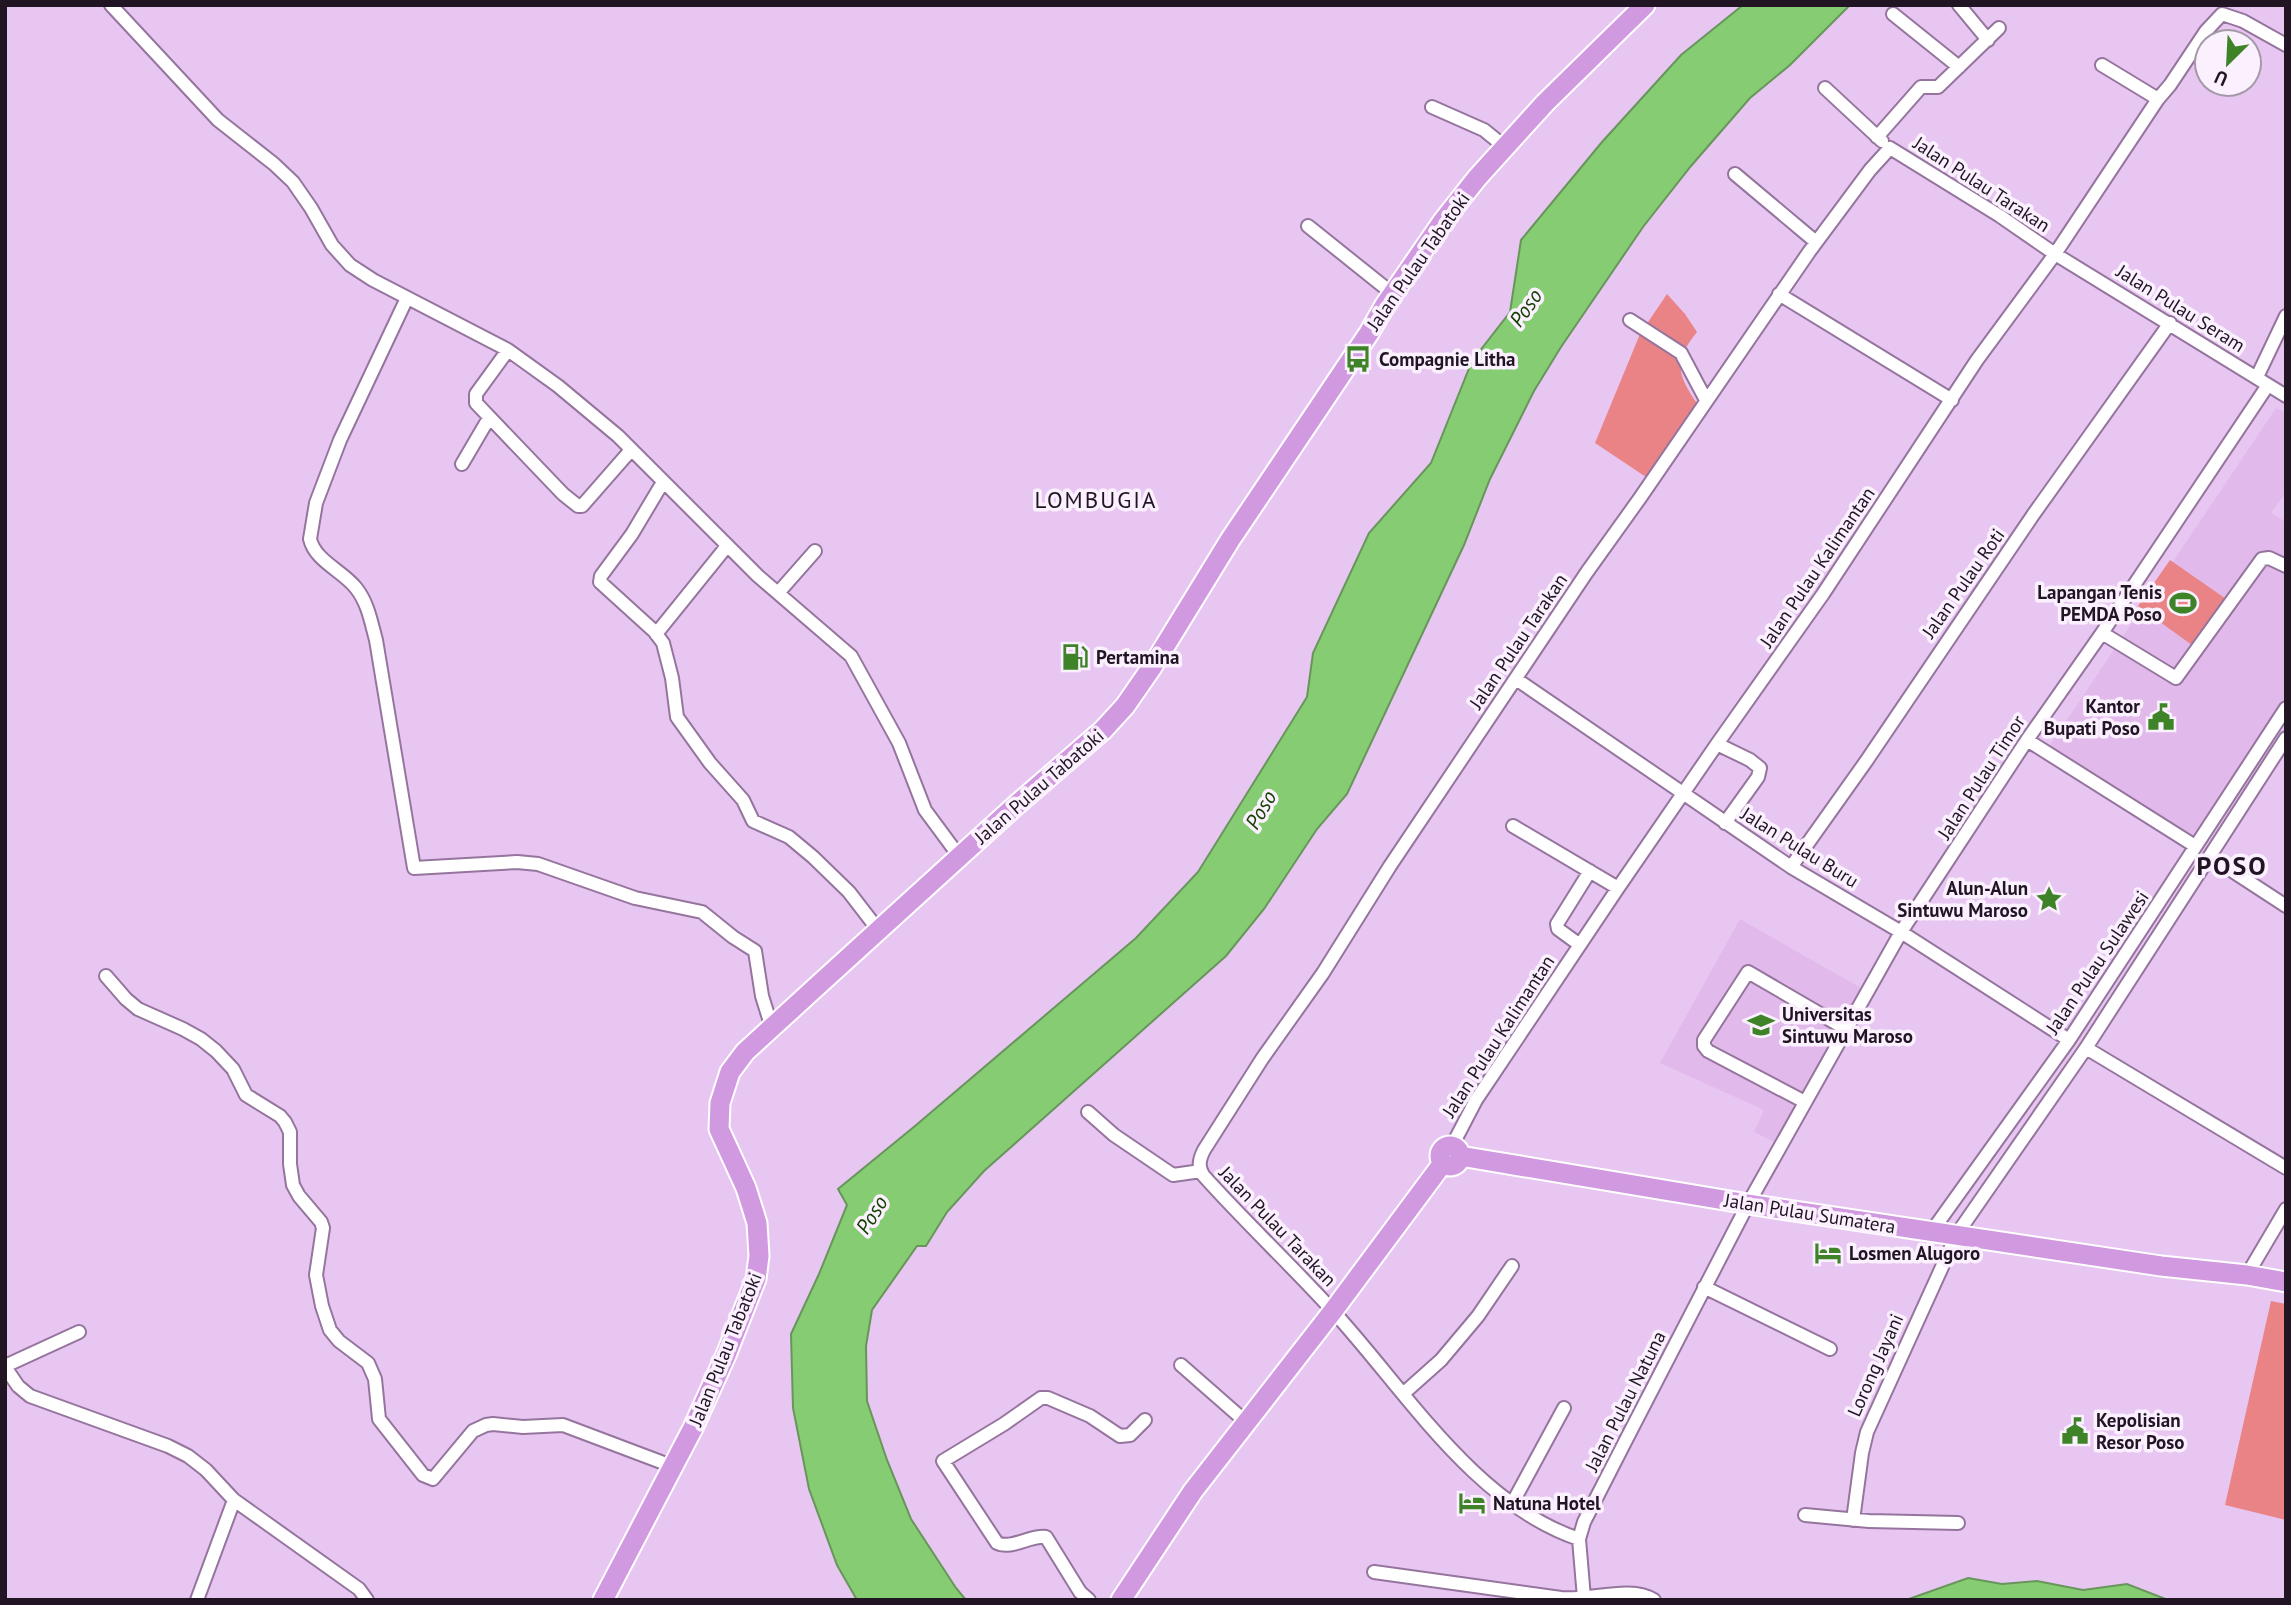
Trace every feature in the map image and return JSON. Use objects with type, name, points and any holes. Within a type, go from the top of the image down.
[{"type":"highway","name":"Jalan Pulau Tabatoki","points":[[603,1600],[711,1389],[756,1279],[759,1256],[757,1223],[746,1188],[719,1129],[723,1090],[730,1072],[745,1052],[1103,730],[1125,706],[1230,540],[1456,202],[1545,103],[1645,5]]},
{"type":"highway","name":"Jalan Pulau Sumatera","points":[[1452,1155],[1748,1204],[2277,1281]]},
{"type":"highway","points":[[1121,1600],[1160,1538],[1246,1422],[1452,1155]]},
{"type":"street","points":[[111,5],[218,120],[293,182],[332,244],[350,265],[360,273],[508,350],[558,386],[631,450],[778,593],[851,656],[900,743],[925,810],[960,856]]},
{"type":"street","points":[[1959,5],[1988,40]]},
{"type":"street","points":[[2221,10],[2286,45]]},
{"type":"street","name":"Jalan Pulau Kalimantan","points":[[1452,1155],[1476,1100],[1618,888],[1823,594],[2008,316],[2055,254],[2221,10]]},
{"type":"street","points":[[1893,14],[1959,67]]},
{"type":"street","points":[[1877,137],[1921,88],[1938,87],[1999,28]]},
{"type":"street","points":[[2102,65],[2158,99]]},
{"type":"street","points":[[1825,88],[1890,148]]},
{"type":"street","points":[[1432,107],[1481,128],[1505,147]]},
{"type":"street","name":"Jalan Pulau Tarakan","points":[[1333,1311],[1201,1171],[1199,1162],[1262,1059],[1323,973],[1390,866],[1706,400],[1816,243],[1870,170],[1890,148],[2000,216],[2055,254]]},
{"type":"street","points":[[1735,174],[1816,243]]},
{"type":"street","points":[[1308,226],[1393,294]]},
{"type":"street","name":"Jalan Pulau Seram","points":[[2055,254],[2286,396]]},
{"type":"street","points":[[1779,294],[1952,400]]},
{"type":"street","points":[[407,298],[340,440],[316,503],[310,539],[311,545],[320,556],[356,587],[368,611],[376,640],[414,869],[517,862],[538,864],[635,898],[702,912],[735,939],[755,951],[762,996],[772,1028]]},
{"type":"street","name":"Jalan Pulau Timor","points":[[1748,1204],[1901,932],[2027,740],[2102,633],[2262,381],[2286,316]]},
{"type":"street","points":[[1630,320],[1681,353],[1706,400]]},
{"type":"street","name":"Jalan Pulau Roti","points":[[1791,867],[2033,515],[2170,323]]},
{"type":"street","points":[[508,350],[475,396],[477,404],[529,456],[555,487],[578,506],[583,505],[631,450]]},
{"type":"street","points":[[462,464],[489,418]]},
{"type":"street","points":[[663,482],[599,580],[656,634],[667,653],[676,714],[696,745],[743,800],[754,822],[789,837],[814,857],[849,892],[879,931]]},
{"type":"street","points":[[656,634],[727,546]]},
{"type":"street","points":[[778,593],[815,551]]},
{"type":"street","points":[[2102,633],[2176,678],[2262,559],[2269,558],[2286,566]]},
{"type":"street","name":"Jalan Pulau Buru","points":[[1516,679],[1791,867],[1901,932],[2069,1040]]},
{"type":"street","name":"Jalan Pulau Sulawesi","points":[[1933,1231],[2069,1040],[2286,708]]},
{"type":"street","name":"Jalan Pulau Sulawesi","points":[[1957,1234],[2086,1048],[2286,738]]},
{"type":"street","points":[[2027,740],[2195,846]]},
{"type":"street","points":[[1717,744],[1750,760],[1760,768],[1758,778],[1725,823]]},
{"type":"street","points":[[1513,826],[1618,888]]},
{"type":"street","points":[[2211,857],[2286,906]]},
{"type":"street","points":[[1580,945],[1558,929],[1557,924],[1590,871]]},
{"type":"street","points":[[2126,953],[2141,962]]},
{"type":"street","points":[[1805,1102],[1709,1051],[1703,1046],[1704,1040],[1748,972],[1846,1029]]},
{"type":"street","points":[[106,976],[138,1009],[183,1029],[216,1051],[233,1069],[246,1095],[285,1122],[290,1132],[289,1164],[293,1185],[323,1228],[316,1275],[330,1330],[339,1341],[368,1363],[375,1380],[379,1419],[423,1475],[433,1479],[473,1431],[493,1424],[523,1427],[563,1425],[669,1465],[674,1464]]},
{"type":"street","points":[[2086,1048],[2286,1168]]},
{"type":"street","points":[[1088,1112],[1114,1135],[1172,1175],[1201,1171]]},
{"type":"street","points":[[1979,1167],[1993,1180]]},
{"type":"street","name":"Jalan Pulau Natuna","points":[[1579,1539],[1584,1522],[1748,1204]]},
{"type":"street","points":[[2247,1275],[2286,1209]]},
{"type":"street","name":"Lorong Jayani","points":[[1853,1520],[1867,1432],[1957,1234]]},
{"type":"street","points":[[2261,1255],[2277,1281]]},
{"type":"street","points":[[1404,1393],[1441,1360],[1478,1316],[1512,1266]]},
{"type":"street","points":[[1704,1287],[1830,1349]]},
{"type":"street","points":[[1333,1311],[1450,1449],[1471,1469],[1556,1531],[1579,1539],[1584,1598]]},
{"type":"street","points":[[79,1332],[5,1367],[18,1386],[30,1396],[188,1455],[234,1500],[359,1589],[367,1600]]},
{"type":"street","points":[[1181,1365],[1246,1422]]},
{"type":"street","points":[[1089,1600],[1080,1592],[1046,1537],[1006,1546],[998,1544],[943,1461],[1011,1420],[1041,1398],[1048,1398],[1090,1416],[1120,1436],[1130,1435],[1145,1420]]},
{"type":"street","points":[[1513,1502],[1564,1408]]},
{"type":"street","points":[[197,1600],[234,1500]]},
{"type":"street","points":[[1805,1515],[1853,1520],[1958,1523]]},
{"type":"street","points":[[1374,1572],[1548,1597],[1584,1598],[1637,1592],[1654,1600]]},
{"type":"shaded area","points":[[1667,294],[1697,332],[1684,352],[1681,369],[1682,377],[1698,405],[1649,479],[1595,443],[1640,334]]},
{"type":"shaded area","points":[[2276,408],[2286,413],[2286,492],[2271,513],[2286,522],[2286,709],[2197,840],[2048,748]]},
{"type":"shaded area","name":"Lapangan Tenis PEMDA Poso","points":[[2170,560],[2229,601],[2196,648],[2138,606]]},
{"type":"shaded area","name":"Universitas Sintuwu Maroso","points":[[1740,919],[1861,988],[1776,1143],[1754,1132],[1764,1110],[1660,1063]]},
{"type":"shaded area","points":[[2271,1301],[2286,1304],[2286,1520],[2225,1505]]},
{"type":"water","name":"Poso","points":[[1743,5],[1850,5],[1790,65],[1750,98],[1691,166],[1643,227],[1561,347],[1534,391],[1490,479],[1464,545],[1347,794],[1317,829],[1264,909],[1226,956],[984,1171],[947,1212],[926,1246],[917,1246],[872,1310],[866,1346],[867,1401],[911,1519],[966,1600],[857,1600],[837,1565],[809,1489],[793,1408],[791,1334],[847,1205],[838,1189],[1136,938],[1198,872],[1307,697],[1313,653],[1369,533],[1431,463],[1472,361],[1510,312],[1521,240],[1602,142],[1681,55]]},
{"type":"water","points":[[1968,1578],[2002,1584],[2037,1581],[2083,1590],[2127,1584],[2168,1600],[1906,1600]]},
{"type":"place","name":"Compagnie Litha","points":[[1358,359]]},
{"type":"place","name":"Lapangan Tenis PEMDA Poso","points":[[2183,603]]},
{"type":"place","name":"Pertamina","points":[[1075,657]]},
{"type":"place","name":"Kantor Bupati Poso","points":[[2161,717]]},
{"type":"place","name":"Alun-Alun Sintuwu Maroso","points":[[2049,899]]},
{"type":"place","name":"Universitas Sintuwu Maroso","points":[[1761,1025]]},
{"type":"place","name":"Losmen Alugoro","points":[[1828,1253]]},
{"type":"place","name":"Kepolisian Resor Poso","points":[[2075,1431]]},
{"type":"place","name":"Natuna Hotel","points":[[1472,1503]]},
{"type":"district","name":"LOMBUGIA","points":[[1096,500]]},
{"type":"district","name":"POSO","points":[[2232,866]]}]
